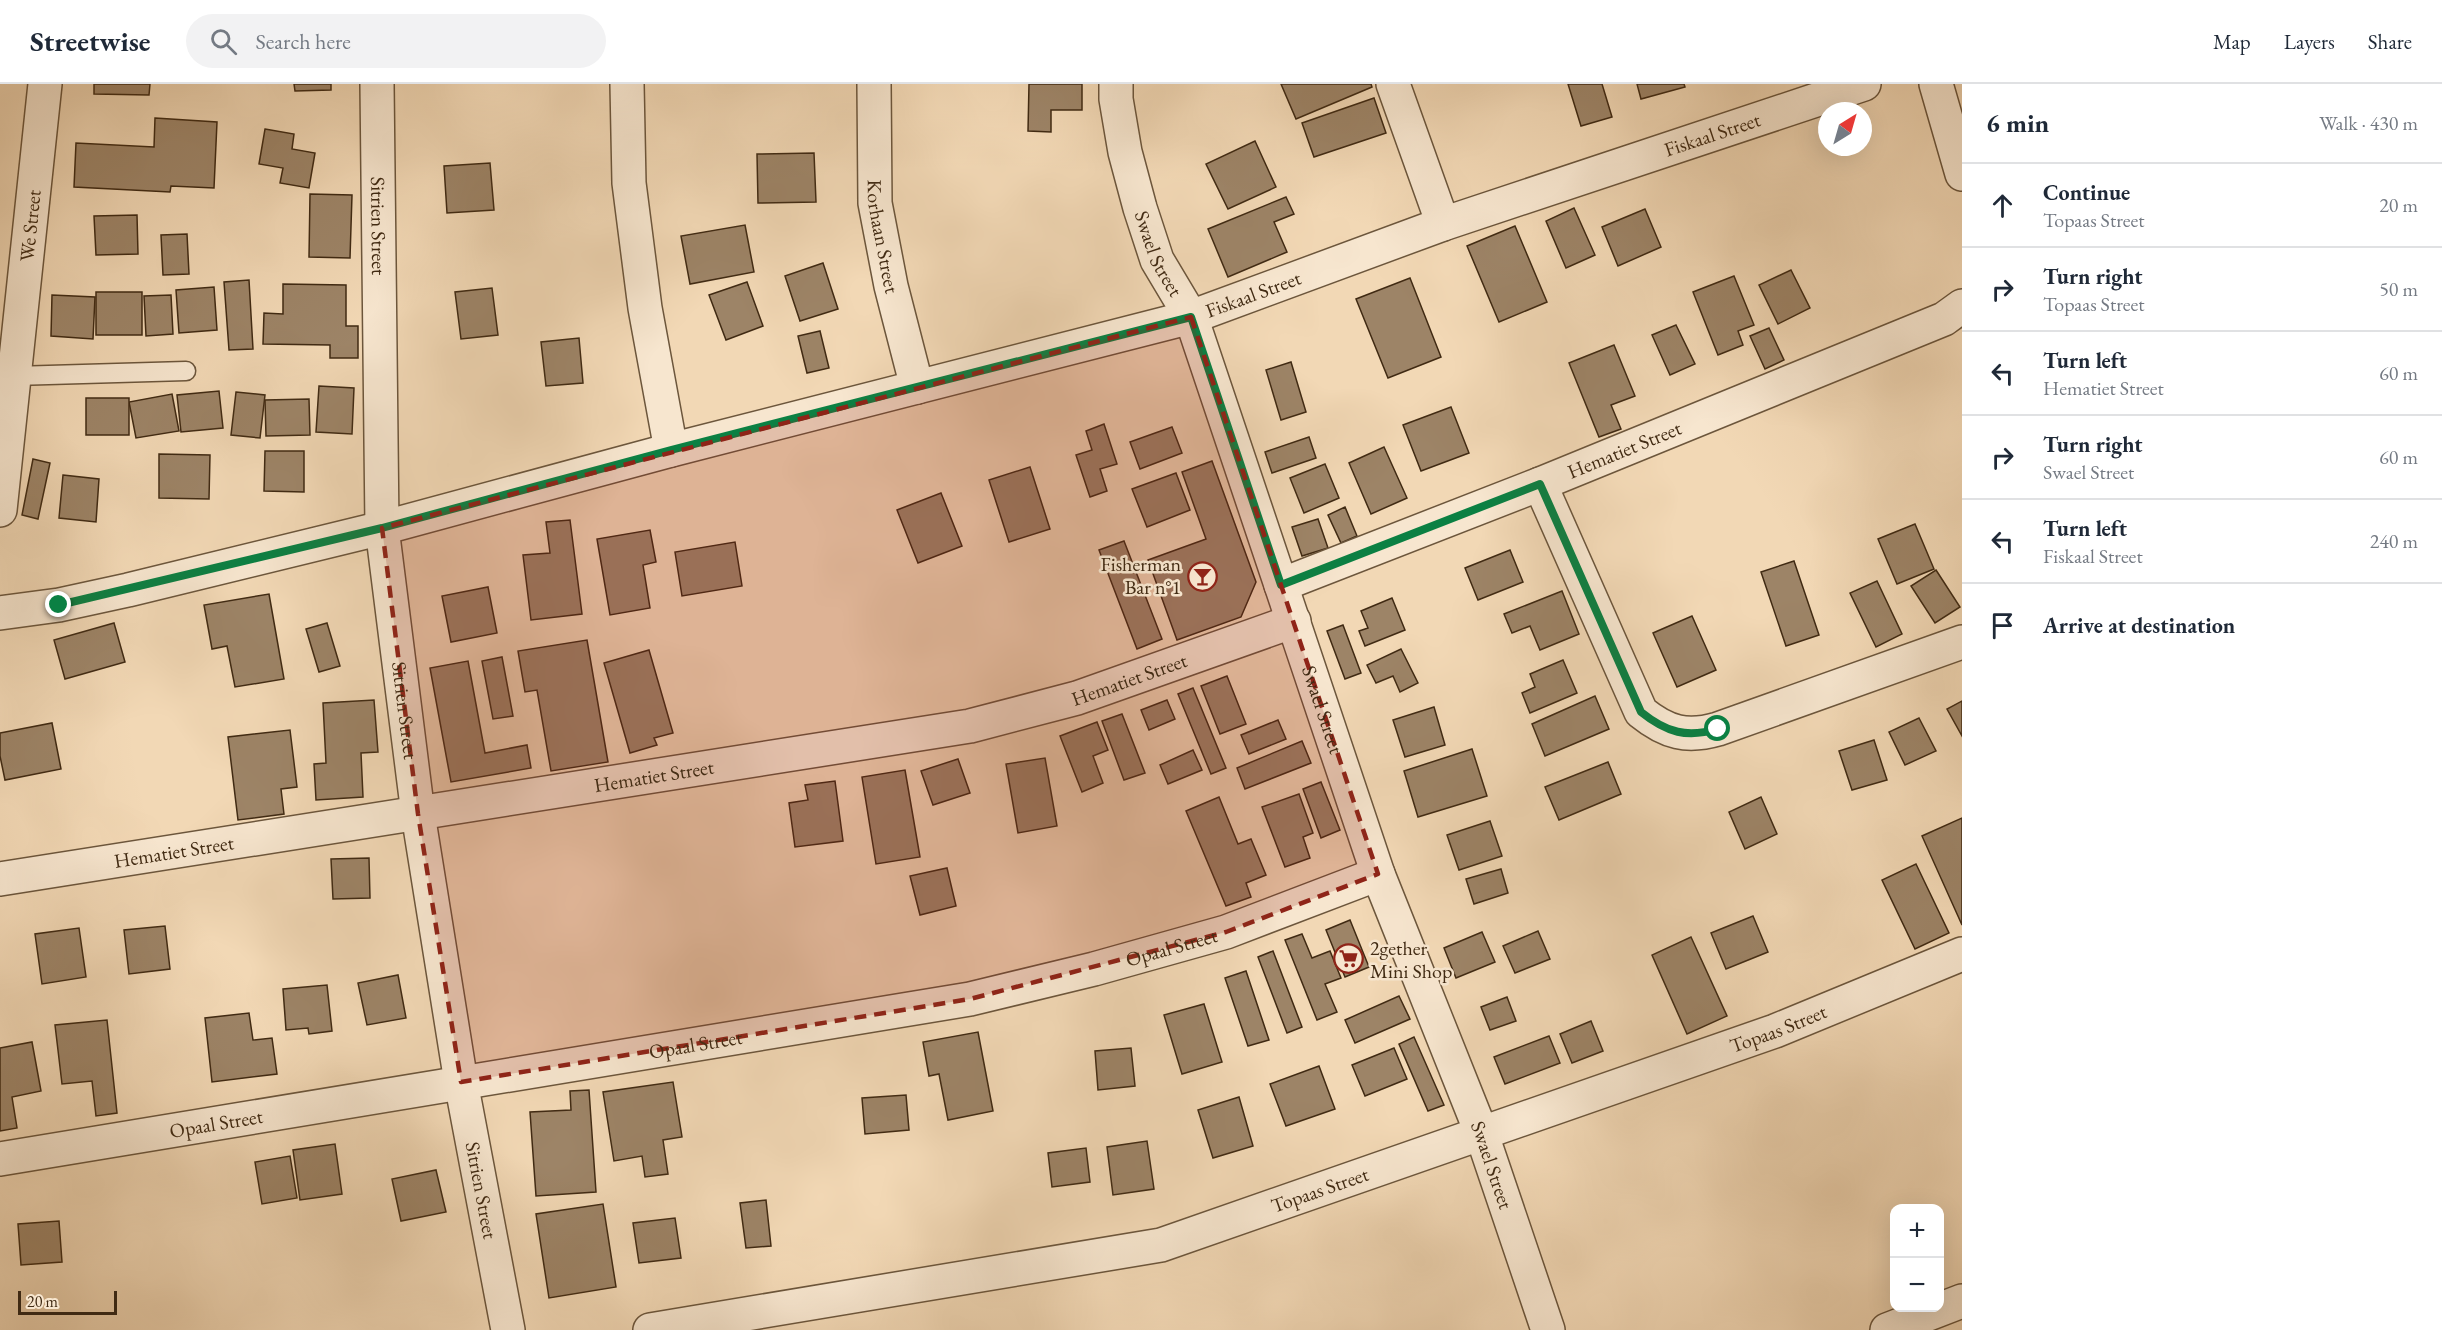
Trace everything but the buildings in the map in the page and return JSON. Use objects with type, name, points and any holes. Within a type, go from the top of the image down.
[{"type":"street","name":"We Street","points":[[0,510],[45,84]]},
{"type":"street","name":"Sitrien Street","points":[[377,84],[382,528],[418,814],[461,1082],[508,1330]]},
{"type":"street","points":[[627,84],[629,183],[645,308],[671,450]]},
{"type":"street","name":"Korhaan Street","points":[[874,84],[875,203],[891,286],[917,387]]},
{"type":"street","name":"Swael Street","points":[[1116,84],[1116,99],[1125,152],[1157,260],[1191,317],[1378,874],[1481,1132],[1548,1330]]},
{"type":"street","points":[[1393,84],[1443,224]]},
{"type":"street","name":"Fiskaal Street","points":[[0,612],[59,605],[116,593],[382,528],[671,450],[1191,317],[1443,224],[1864,84]]},
{"type":"street","points":[[1936,84],[1962,174]]},
{"type":"street","name":"Hematiet Street","points":[[1281,585],[1540,484],[1944,319],[1962,306]]},
{"type":"street","points":[[1540,484],[1641,712],[1656,724],[1673,731],[1697,735],[1718,729],[1962,642]]},
{"type":"street","name":"Hematiet Street","points":[[0,879],[970,726],[1077,698],[1294,621]]},
{"type":"street","name":"Opaal Street","points":[[0,1159],[970,999],[1094,969],[1226,932],[1378,874]]},
{"type":"street","name":"Topaas Street","points":[[650,1330],[1161,1245],[1775,1031],[1962,954]]},
{"type":"street","points":[[1887,1330],[1962,1301]]},
{"type":"lane","points":[[14,376],[186,371]]},
{"type":"highlighted area","points":[[1191,317],[1378,874],[1226,932],[970,999],[461,1082],[418,814],[382,528]]},
{"type":"place","name":"Fisherman Bar n°1","points":[[1202,576]]},
{"type":"place","name":"2gether Mini Shop","points":[[1349,959]]},
{"type":"route","points":[[59,605],[382,528],[671,450],[1191,317],[1281,585],[1540,484],[1641,712],[1656,724],[1673,731],[1697,735],[1718,729]]}]
